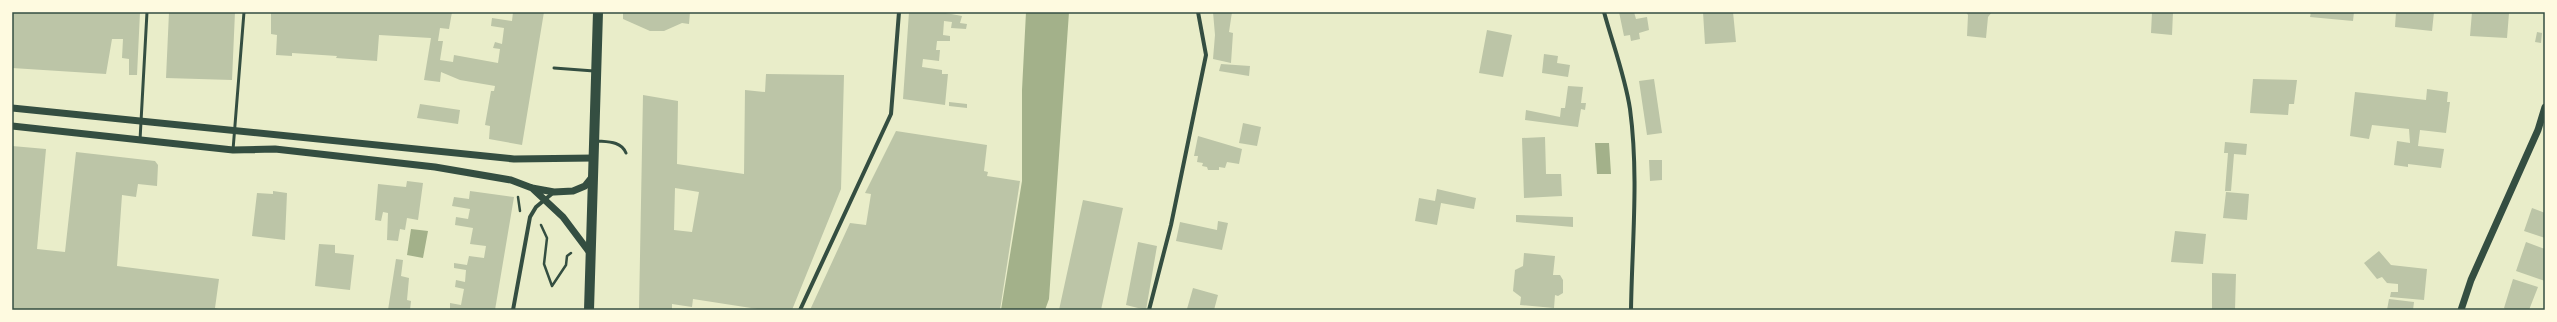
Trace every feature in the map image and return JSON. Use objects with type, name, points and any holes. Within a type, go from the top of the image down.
[{"type":"main road","points":[[589,310],[598,12]]},
{"type":"street","points":[[800,310],[891,114],[899,12]]},
{"type":"street","points":[[1149,310],[1172,225],[1206,55],[1198,12]]},
{"type":"street","points":[[1604,12],[1624,76],[1633,142],[1634,207],[1631,310]]},
{"type":"street","points":[[2461,310],[2472,280],[2538,130],[2545,107]]},
{"type":"street","points":[[12,108],[514,159],[594,158]]},
{"type":"street","points":[[12,126],[233,150],[275,149],[435,167],[511,180],[532,188],[554,192],[573,191],[584,186],[593,176]]},
{"type":"street","points":[[532,188],[563,217],[590,253]]},
{"type":"street","points":[[513,310],[530,217],[545,199],[554,192]]},
{"type":"lane","points":[[140,140],[147,12]]},
{"type":"lane","points":[[233,150],[244,12]]},
{"type":"lane","points":[[554,68],[597,71]]},
{"type":"lane","points":[[594,141],[616,143],[624,149],[626,154]]},
{"type":"path","points":[[514,194],[519,198],[518,208],[523,214]]},
{"type":"path","points":[[538,220],[547,238],[544,264],[552,286],[566,265],[567,256],[571,253]]},
{"type":"shaded area","points":[[1026,12],[1069,12],[1049,299],[1045,310],[1001,310],[1022,181],[1022,90]]},
{"type":"shaded area","points":[[1595,143],[1609,143],[1611,174],[1597,174]]},
{"type":"shaded area","points":[[411,229],[428,231],[423,258],[407,255]]},
{"type":"building","points":[[12,12],[140,12],[137,75],[129,75],[129,59],[122,58],[123,39],[112,39],[106,74],[12,68]]},
{"type":"building","points":[[169,12],[235,12],[232,80],[166,78]]},
{"type":"building","points":[[271,12],[452,12],[449,29],[440,28],[438,41],[443,41],[440,60],[453,62],[454,55],[498,63],[500,49],[493,48],[495,42],[502,44],[504,28],[491,26],[492,18],[512,21],[513,12],[544,12],[522,145],[489,139],[490,126],[485,125],[491,91],[494,91],[495,86],[460,80],[441,72],[440,82],[424,80],[431,38],[379,35],[377,61],[336,58],[337,56],[292,53],[292,56],[276,55],[277,35],[271,34]]},
{"type":"building","points":[[623,12],[690,12],[689,24],[682,23],[664,31],[650,31],[623,19]]},
{"type":"building","points":[[909,12],[940,12],[962,16],[960,23],[967,24],[966,29],[951,28],[952,22],[944,21],[943,35],[950,36],[950,41],[937,41],[936,50],[940,50],[939,61],[923,59],[922,67],[942,70],[942,74],[948,74],[945,105],[903,99]]},
{"type":"building","points":[[1213,12],[1232,12],[1229,32],[1233,33],[1231,63],[1213,59],[1215,35]]},
{"type":"building","points":[[1619,12],[1634,12],[1636,19],[1647,17],[1649,30],[1639,33],[1640,39],[1631,41],[1630,35],[1624,36]]},
{"type":"building","points":[[1703,12],[1733,12],[1736,42],[1705,44]]},
{"type":"building","points":[[1966,12],[1992,12],[1988,17],[1986,38],[1967,36],[1968,15]]},
{"type":"building","points":[[2152,12],[2173,12],[2172,35],[2151,33]]},
{"type":"building","points":[[2311,12],[2354,12],[2353,21],[2310,17]]},
{"type":"building","points":[[2396,12],[2434,12],[2432,31],[2395,27]]},
{"type":"building","points":[[2472,12],[2509,13],[2507,38],[2470,36]]},
{"type":"building","points":[[1487,30],[1512,35],[1503,77],[1479,73]]},
{"type":"building","points":[[2537,32],[2542,33],[2541,43],[2535,42]]},
{"type":"building","points":[[1544,54],[1558,56],[1557,63],[1570,65],[1568,77],[1542,73]]},
{"type":"building","points":[[1221,64],[1250,66],[1249,76],[1219,71]]},
{"type":"building","points":[[766,74],[844,75],[841,189],[792,310],[764,310],[693,299],[692,307],[672,304],[672,310],[639,310],[643,95],[678,101],[677,164],[744,174],[745,90],[765,92]],"holes":[[[675,188],[699,192],[692,232],[674,230]]]},
{"type":"building","points":[[1654,79],[1662,133],[1647,135],[1639,81]]},
{"type":"building","points":[[2253,79],[2297,80],[2294,104],[2289,104],[2288,115],[2250,113]]},
{"type":"building","points":[[1568,86],[1583,87],[1581,103],[1586,103],[1585,110],[1581,109],[1578,127],[1525,120],[1526,110],[1560,117],[1561,108],[1565,108]]},
{"type":"building","points":[[2427,89],[2448,92],[2447,102],[2450,102],[2446,133],[2420,130],[2418,146],[2444,149],[2441,168],[2408,164],[2408,167],[2394,165],[2397,141],[2410,143],[2409,129],[2372,125],[2369,139],[2350,136],[2355,92],[2426,100]]},
{"type":"building","points":[[949,102],[967,104],[967,108],[949,106]]},
{"type":"building","points":[[420,104],[460,110],[458,124],[417,118]]},
{"type":"building","points":[[1243,123],[1261,127],[1257,146],[1239,143]]},
{"type":"building","points":[[896,131],[987,145],[984,171],[988,172],[987,176],[1020,181],[1000,310],[810,310],[850,223],[866,225],[871,194],[865,193]]},
{"type":"building","points":[[1198,136],[1242,149],[1239,164],[1227,162],[1225,168],[1219,167],[1219,170],[1208,170],[1207,167],[1202,166],[1203,163],[1197,162],[1198,156],[1194,156]]},
{"type":"building","points":[[1545,137],[1546,174],[1561,174],[1562,196],[1524,198],[1522,138]]},
{"type":"building","points":[[2225,142],[2247,144],[2246,155],[2234,154],[2231,191],[2225,191],[2228,153],[2224,153]]},
{"type":"building","points":[[12,146],[46,149],[37,249],[65,252],[76,152],[155,161],[158,165],[157,186],[138,184],[136,197],[122,195],[117,266],[219,279],[215,308],[222,310],[12,310]]},
{"type":"building","points":[[1649,160],[1662,160],[1662,180],[1650,181]]},
{"type":"building","points":[[407,181],[423,183],[418,220],[407,218],[405,230],[400,229],[398,241],[387,240],[388,213],[383,212],[381,221],[375,220],[378,184],[406,187]]},
{"type":"building","points":[[1437,189],[1476,198],[1474,209],[1441,203],[1437,225],[1415,221],[1419,198],[1435,201]]},
{"type":"building","points":[[273,191],[287,193],[285,240],[252,236],[257,193],[273,194]]},
{"type":"building","points":[[470,191],[514,197],[495,310],[450,310],[450,303],[461,305],[464,289],[455,287],[456,280],[465,282],[466,270],[454,268],[454,263],[467,265],[469,256],[484,258],[486,246],[470,244],[473,228],[455,225],[456,217],[468,219],[470,209],[452,206],[454,197],[469,199]]},
{"type":"building","points":[[2226,192],[2249,194],[2247,220],[2223,218]]},
{"type":"building","points":[[1083,200],[1123,208],[1101,310],[1059,310]]},
{"type":"building","points":[[2532,208],[2545,213],[2545,238],[2524,231]]},
{"type":"building","points":[[1516,215],[1573,217],[1573,227],[1516,222]]},
{"type":"building","points":[[1218,221],[1228,223],[1222,250],[1176,241],[1180,222],[1217,230]]},
{"type":"building","points":[[2175,231],[2206,234],[2203,264],[2171,262]]},
{"type":"building","points":[[1138,242],[1157,246],[1146,310],[1126,305]]},
{"type":"building","points":[[2526,242],[2545,249],[2545,281],[2516,271]]},
{"type":"building","points":[[319,244],[335,245],[335,253],[354,255],[350,290],[315,286]]},
{"type":"building","points":[[2379,251],[2391,265],[2427,269],[2424,300],[2390,297],[2391,292],[2398,292],[2398,284],[2387,283],[2382,277],[2377,279],[2364,263]]},
{"type":"building","points":[[1524,253],[1555,256],[1553,275],[1560,275],[1563,280],[1563,293],[1558,296],[1555,295],[1554,308],[1520,305],[1521,297],[1513,291],[1515,270],[1523,266]]},
{"type":"building","points":[[396,259],[403,260],[401,276],[409,278],[407,300],[411,301],[410,310],[388,310]]},
{"type":"building","points":[[2212,273],[2236,274],[2235,310],[2212,310]]},
{"type":"building","points":[[2513,279],[2538,287],[2529,310],[2506,310],[2504,308]]},
{"type":"building","points":[[1193,288],[1218,295],[1214,310],[1184,310],[1187,309]]},
{"type":"building","points":[[2389,299],[2414,302],[2413,310],[2387,310]]}]
